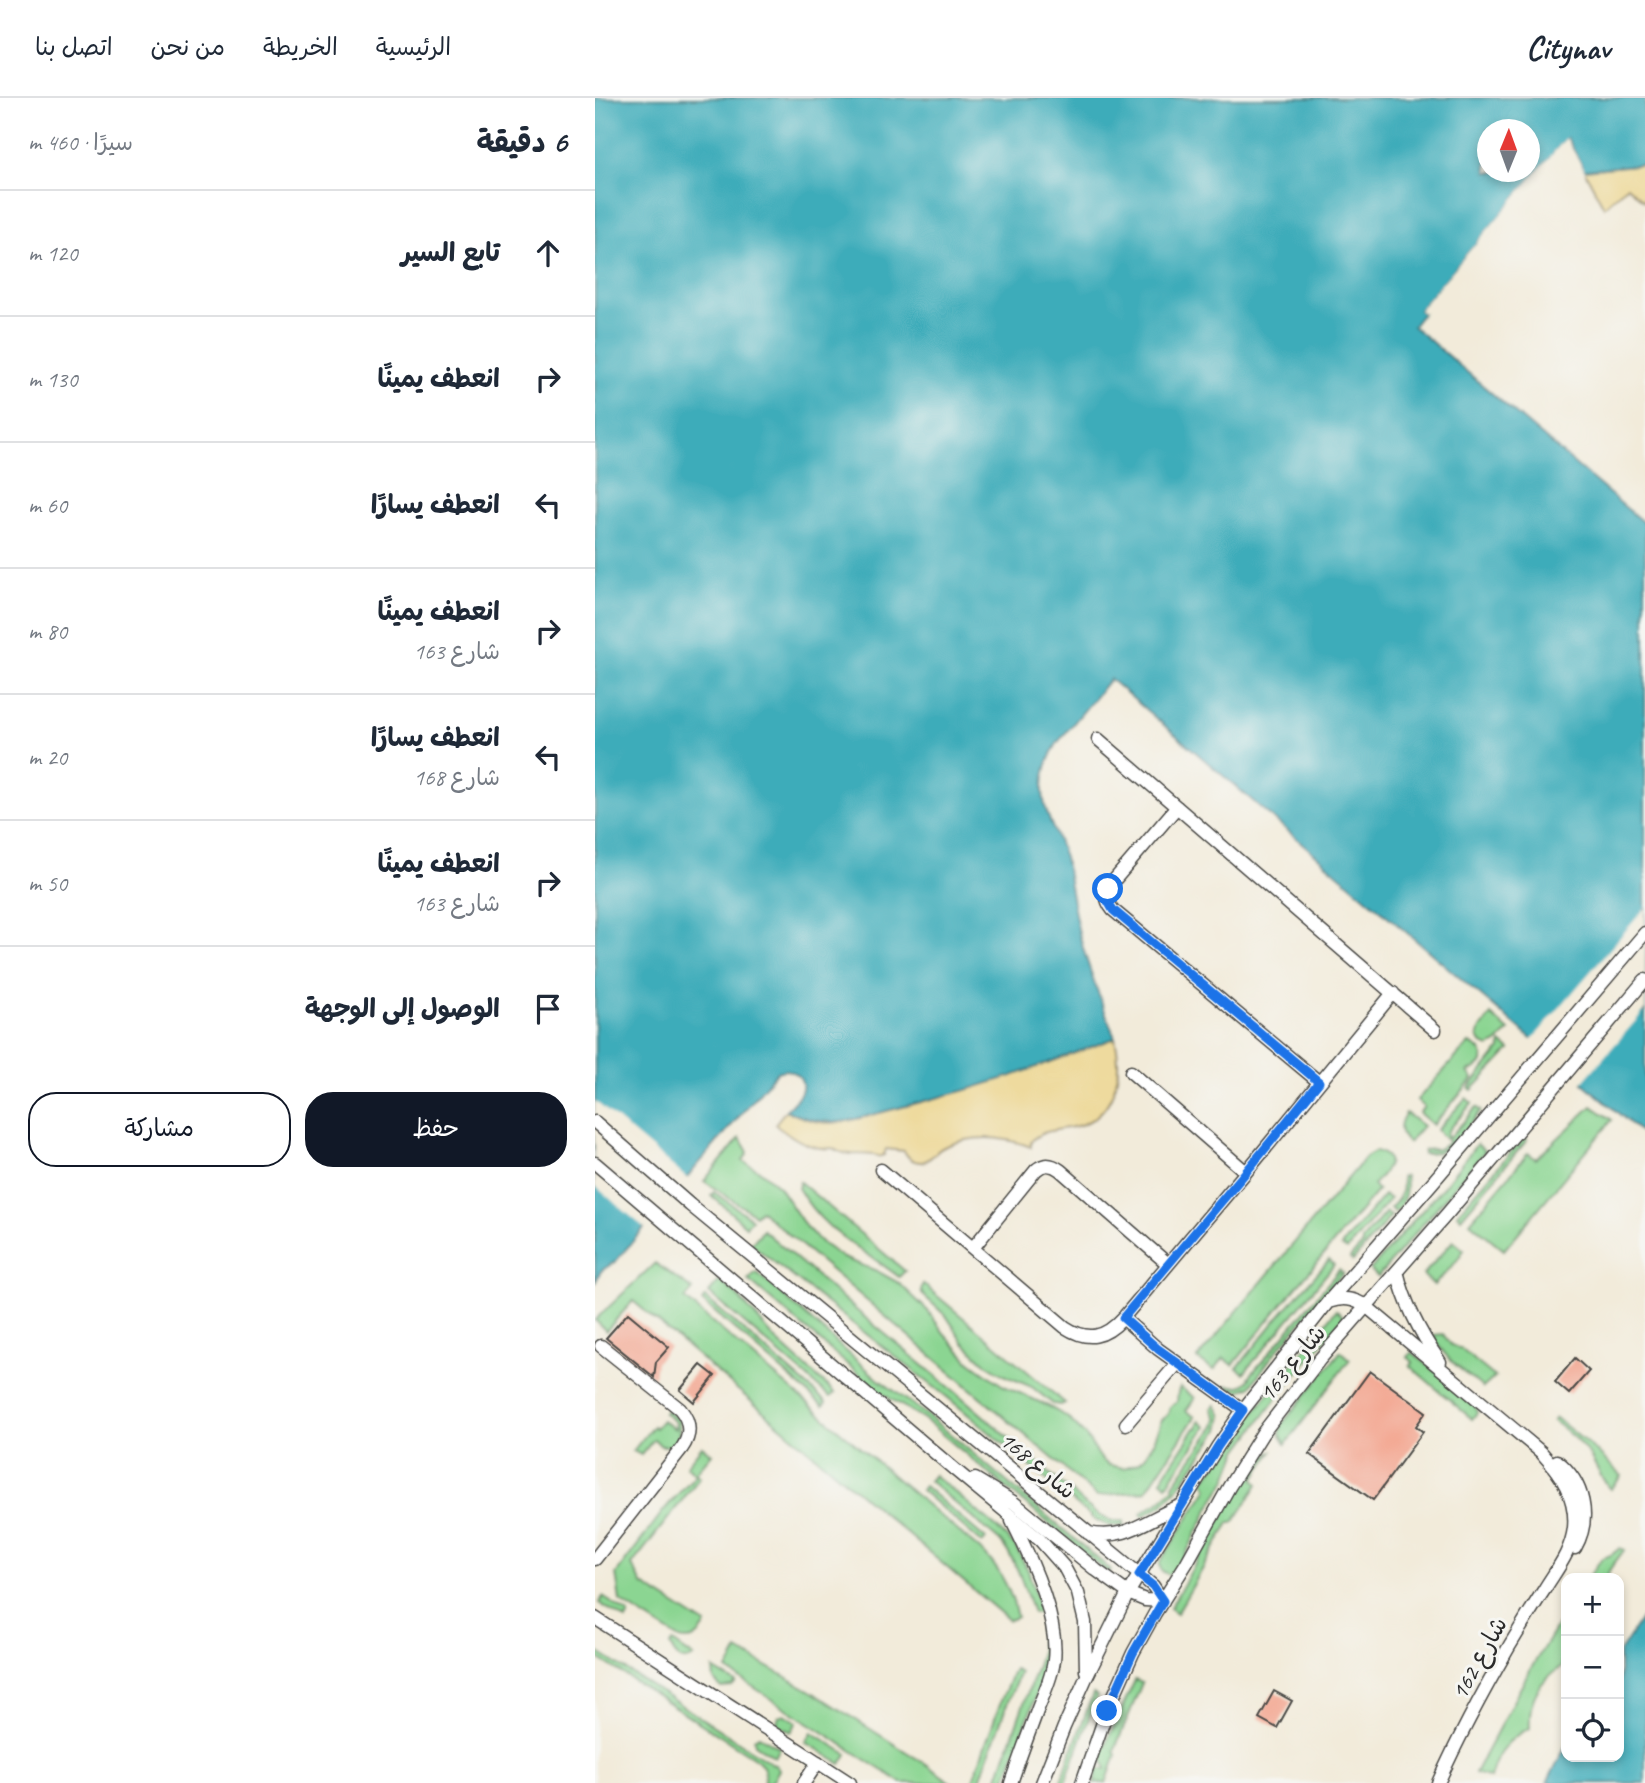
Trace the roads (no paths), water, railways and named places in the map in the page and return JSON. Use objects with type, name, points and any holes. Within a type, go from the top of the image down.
[{"type":"street","points":[[1097,739],[1436,1030]]},
{"type":"street","points":[[1177,807],[1110,885],[1106,894],[1108,903],[1113,910],[1319,1082]]},
{"type":"street","name":"شارع 163","points":[[1042,1783],[1086,1678],[1128,1593],[1243,1410],[1328,1302],[1645,933]]},
{"type":"street","name":"شارع 163","points":[[1082,1783],[1119,1682],[1147,1626],[1262,1434],[1320,1359],[1645,980]]},
{"type":"street","points":[[881,1170],[1072,1331],[1088,1336],[1103,1334],[1123,1318],[1393,993]]},
{"type":"street","points":[[1131,1072],[1246,1172]]},
{"type":"street","name":"شارع 168","points":[[595,1122],[690,1205],[1153,1586],[1163,1601]]},
{"type":"street","name":"شارع 168","points":[[595,1163],[1039,1540],[1074,1583],[1082,1604],[1087,1641],[1086,1678]]},
{"type":"street","points":[[973,1248],[1036,1170],[1048,1165],[1060,1170],[1168,1264]]},
{"type":"street","name":"شارع 162","points":[[1397,1271],[1413,1318],[1430,1348],[1451,1376]]},
{"type":"street","name":"شارع 162","points":[[1328,1302],[1344,1298],[1360,1302],[1367,1307],[1541,1452],[1560,1475],[1571,1501],[1573,1530],[1565,1558],[1492,1676],[1438,1783]]},
{"type":"street","points":[[1123,1318],[1177,1364],[1243,1410]]},
{"type":"street","points":[[595,1559],[682,1448],[689,1429],[680,1409],[601,1346]]},
{"type":"street","points":[[1126,1424],[1177,1364]]},
{"type":"street","name":"شارع 168","points":[[954,1469],[1013,1502],[1128,1593],[1145,1600],[1163,1601]]},
{"type":"street","points":[[1087,1533],[1106,1536],[1124,1533],[1182,1505]]},
{"type":"street","points":[[1008,1514],[1028,1555],[1047,1605],[1055,1650],[1049,1681],[1011,1783]]},
{"type":"street","points":[[595,1618],[850,1783]]},
{"type":"street","points":[[804,1783],[818,1762]]},
{"type":"water","points":[[595,98],[1645,98],[1645,164],[1584,170],[1567,138],[1540,169],[1540,119],[1477,119],[1477,182],[1529,182],[1419,310],[1423,313],[1413,326],[1645,524],[1645,1136],[1110,679],[1058,742],[1047,763],[1043,797],[1064,858],[1084,950],[1115,1038],[963,1091],[840,1122],[809,1119],[786,1110],[800,1095],[802,1081],[792,1071],[777,1072],[616,1261],[601,1271],[595,1283]]},
{"type":"water","points":[[1645,1613],[1645,1783],[1547,1783],[1561,1755],[1561,1762],[1624,1762],[1624,1645]]}]
